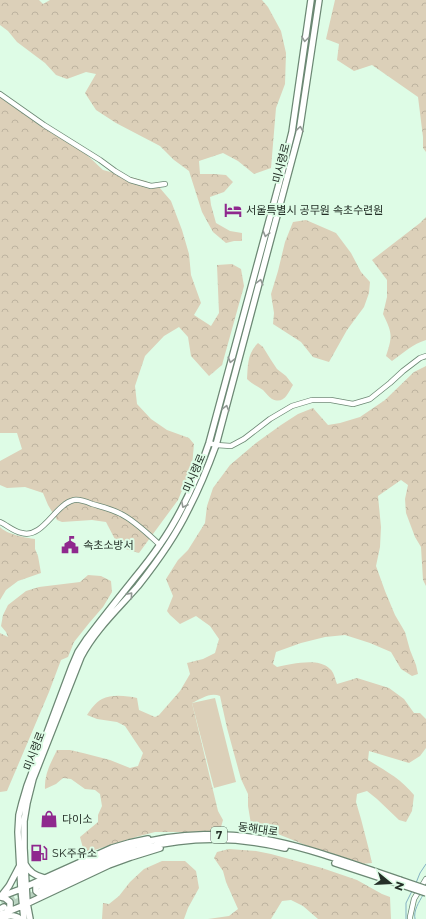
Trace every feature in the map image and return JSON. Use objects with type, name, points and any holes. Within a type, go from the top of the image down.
[{"type":"main road","name":"미시령로","points":[[24,919],[25,905],[18,832],[22,803],[38,756],[75,659],[86,640],[160,545],[180,512],[204,458],[292,132],[310,0]]},
{"type":"main road","name":"미시령로","points":[[22,865],[24,848],[24,821],[28,795],[81,657],[96,634],[153,566],[177,530],[198,490],[216,445],[299,133],[319,0]]},
{"type":"main road","points":[[0,897],[10,886],[22,865],[38,877],[44,878],[112,848],[128,843],[154,837],[171,840]]},
{"type":"main road","name":"동해대로","points":[[41,888],[115,858],[171,840],[210,839],[271,845],[311,854],[426,889]]},
{"type":"main road","points":[[3,907],[25,905],[41,888],[44,878]]},
{"type":"main road","name":"7","points":[[399,882],[426,893]]},
{"type":"main road","points":[[0,897],[23,888],[41,888]]},
{"type":"main road","points":[[0,897],[5,898],[10,902],[10,907],[3,907]]},
{"type":"main road","name":"미시령로","points":[[25,905],[30,919]]},
{"type":"main road","points":[[0,915],[3,907]]},
{"type":"main road","points":[[0,918],[11,916],[20,919]]},
{"type":"street","points":[[0,94],[44,125],[130,180],[151,186],[165,184]]},
{"type":"street","points":[[209,443],[231,446],[244,439],[270,419],[292,406],[312,400],[331,400],[353,404],[370,399],[390,384],[403,371],[420,358],[426,356]]},
{"type":"street","points":[[0,522],[21,533],[26,534],[34,532],[41,528],[62,506],[75,500],[82,501],[112,510],[122,515],[143,530],[160,545]]},
{"type":"street","points":[[410,919],[414,899],[426,879]]},
{"type":"green space","points":[[0,0],[39,0],[43,4],[50,0],[262,0],[268,7],[281,31],[286,53],[285,84],[276,108],[271,168],[254,174],[238,161],[223,153],[199,161],[200,174],[226,175],[233,182],[224,192],[210,197],[211,205],[216,223],[230,231],[242,233],[242,241],[226,243],[213,232],[202,212],[189,171],[174,160],[160,146],[116,123],[96,110],[85,93],[96,74],[86,72],[67,79],[56,75],[45,63],[17,42],[8,31],[0,25]]},
{"type":"green space","points":[[335,0],[426,0],[426,152],[423,148],[418,97],[372,65],[354,71],[337,60],[339,44],[326,39]]},
{"type":"green space","points":[[0,94],[86,154],[103,170],[146,181],[159,187],[171,201],[189,254],[191,275],[201,303],[194,315],[211,326],[219,313],[217,265],[232,264],[241,269],[244,286],[222,365],[209,376],[191,356],[188,337],[179,327],[164,336],[145,356],[135,386],[137,404],[151,419],[167,430],[189,438],[194,444],[192,466],[178,500],[139,553],[119,547],[106,522],[92,520],[62,522],[57,520],[43,493],[25,487],[7,488],[0,485],[0,461],[22,449],[17,433],[0,433]]},
{"type":"green space","points":[[426,217],[426,340],[412,346],[392,361],[386,356],[390,343],[390,330],[383,314],[387,297],[387,280],[372,260]]},
{"type":"green space","points":[[306,220],[336,233],[351,253],[361,272],[370,282],[369,293],[364,307],[347,330],[329,362],[313,357],[301,342],[273,324],[274,313],[271,294],[285,242],[293,222]]},
{"type":"green space","points":[[258,343],[263,347],[277,369],[286,376],[293,385],[283,399],[272,399],[263,390],[247,379],[250,356],[254,347]]},
{"type":"green space","points":[[426,366],[426,586],[423,580],[421,547],[415,537],[406,513],[405,499],[408,485],[401,480],[378,496],[381,527],[380,547],[376,566],[395,615],[405,632],[418,674],[412,676],[401,669],[391,652],[345,635],[325,637],[301,643],[276,652],[273,664],[277,667],[305,662],[319,663],[325,665],[331,670],[337,684],[357,678],[389,688],[404,699],[414,713],[420,713],[426,719],[426,748],[420,756],[409,763],[369,751],[368,760],[398,780],[414,795],[412,811],[406,822],[399,820],[367,791],[357,794],[356,802],[372,863],[362,864],[325,853],[273,832],[257,830],[251,824],[248,794],[241,779],[220,696],[213,695],[206,696],[192,703],[218,811],[223,820],[221,827],[212,832],[192,834],[179,832],[155,832],[85,853],[80,837],[98,822],[98,815],[102,806],[100,794],[95,790],[85,789],[71,779],[63,778],[56,784],[45,789],[48,769],[57,750],[70,750],[83,753],[110,760],[130,768],[138,766],[143,753],[125,726],[117,722],[97,719],[87,715],[95,704],[102,699],[110,696],[124,696],[137,698],[139,710],[155,717],[159,715],[180,691],[190,674],[187,663],[203,659],[215,653],[219,639],[210,626],[196,616],[180,624],[167,611],[173,596],[166,579],[178,560],[188,550],[205,523],[207,506],[213,488],[230,465],[256,443],[298,414],[313,408],[328,425],[360,417],[385,400],[414,372]]},
{"type":"green space","points":[[0,527],[11,534],[35,539],[35,549],[38,556],[41,573],[18,581],[6,590],[0,600]]},
{"type":"green space","points":[[88,575],[101,576],[111,581],[112,592],[103,607],[74,642],[68,657],[61,660],[7,791],[0,792],[0,633],[8,637],[1,626],[3,615],[8,605],[26,591],[39,587],[80,582]]},
{"type":"green space","points":[[215,698],[236,782],[214,788],[192,703]]},
{"type":"green space","points":[[229,849],[256,851],[271,854],[322,868],[357,880],[390,897],[391,919],[318,919],[303,906],[291,900],[282,901],[271,919],[208,919],[229,916],[238,909],[226,882],[223,871],[214,858],[217,852]]},
{"type":"green space","points":[[162,861],[185,861],[196,871],[199,888],[184,919],[102,919],[103,903],[109,904],[119,896],[130,882],[144,869]]},
{"type":"waterway","points":[[416,883],[426,864]]},
{"type":"waterway","points":[[406,919],[406,903],[412,891]]},
{"type":"waterway","points":[[415,919],[416,910],[423,895]]},
{"type":"tunnel","points":[[2,904],[40,886]]},
{"type":"tunnel","points":[[6,906],[41,891]]},
{"type":"place","name":"서울특별시 공무원 속초수련원","points":[[233,210]]},
{"type":"place","name":"속초소방서","points":[[70,545]]},
{"type":"place","name":"다이소","points":[[49,819]]},
{"type":"place","name":"SK주유소","points":[[39,853]]}]
